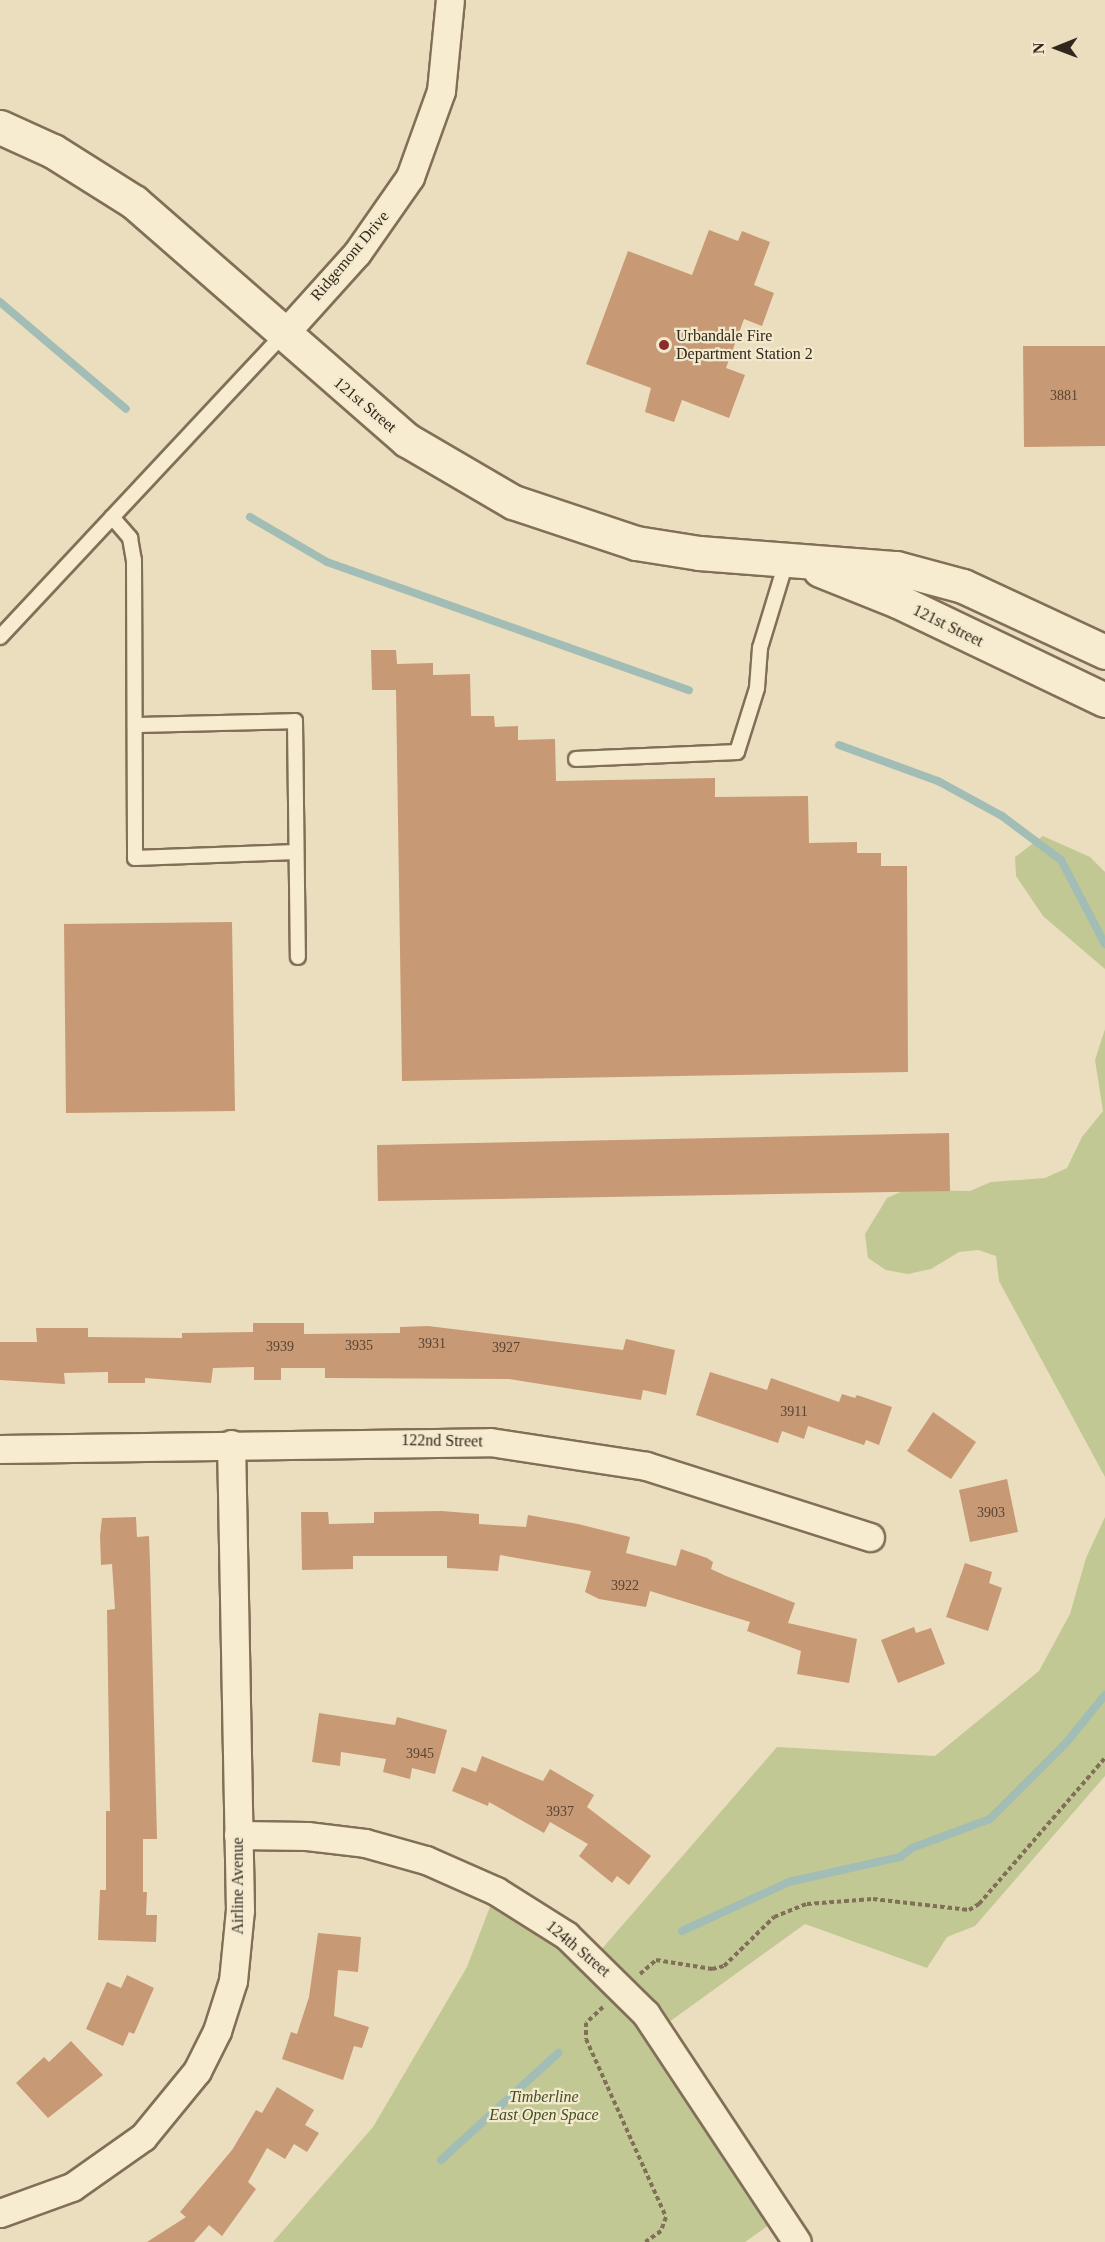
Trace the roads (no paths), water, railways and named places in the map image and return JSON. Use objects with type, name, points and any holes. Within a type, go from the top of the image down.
[{"type":"street","name":"Ridgemont Drive","points":[[284,334],[357,253],[410,177],[441,91],[450,0]]},
{"type":"street","name":"121st Street","points":[[0,127],[53,151],[134,202],[407,440],[513,502],[636,543],[699,553],[788,557],[896,568],[963,586],[1105,652]]},
{"type":"street","name":"121st Street","points":[[788,557],[898,602],[1105,700]]},
{"type":"street","name":"122nd Street","points":[[0,1449],[423,1440],[569,1451],[669,1472],[870,1537]]},
{"type":"street","name":"Airline Avenue","points":[[0,2213],[72,2187],[111,2164],[172,2107],[197,2071],[217,2031],[233,1981],[239,1937],[231,1444]]},
{"type":"street","name":"124th Street","points":[[238,1835],[318,1837],[426,1860],[523,1905],[566,1935],[624,1990],[675,2055],[797,2242]]},
{"type":"lane","points":[[0,637],[284,334]]},
{"type":"lane","points":[[112,517],[130,538],[134,560],[135,858],[296,852]]},
{"type":"lane","points":[[576,759],[737,752],[757,688],[760,648],[788,557]]},
{"type":"lane","points":[[135,725],[295,721],[298,957]]},
{"type":"waterway","points":[[0,302],[126,409]]},
{"type":"waterway","points":[[250,517],[327,562],[689,690]]},
{"type":"waterway","points":[[839,745],[938,781],[1002,816],[1061,860],[1105,944]]},
{"type":"waterway","points":[[682,1931],[789,1882],[900,1857],[912,1848],[990,1819],[1066,1743],[1105,1695]]},
{"type":"waterway","points":[[441,2160],[558,2053]]},
{"type":"place","name":"Urbandale Fire Department Station 2","points":[[664,345]]},
{"type":"park label","name":"Timberline East Open Space","points":[[544,2106]]}]
